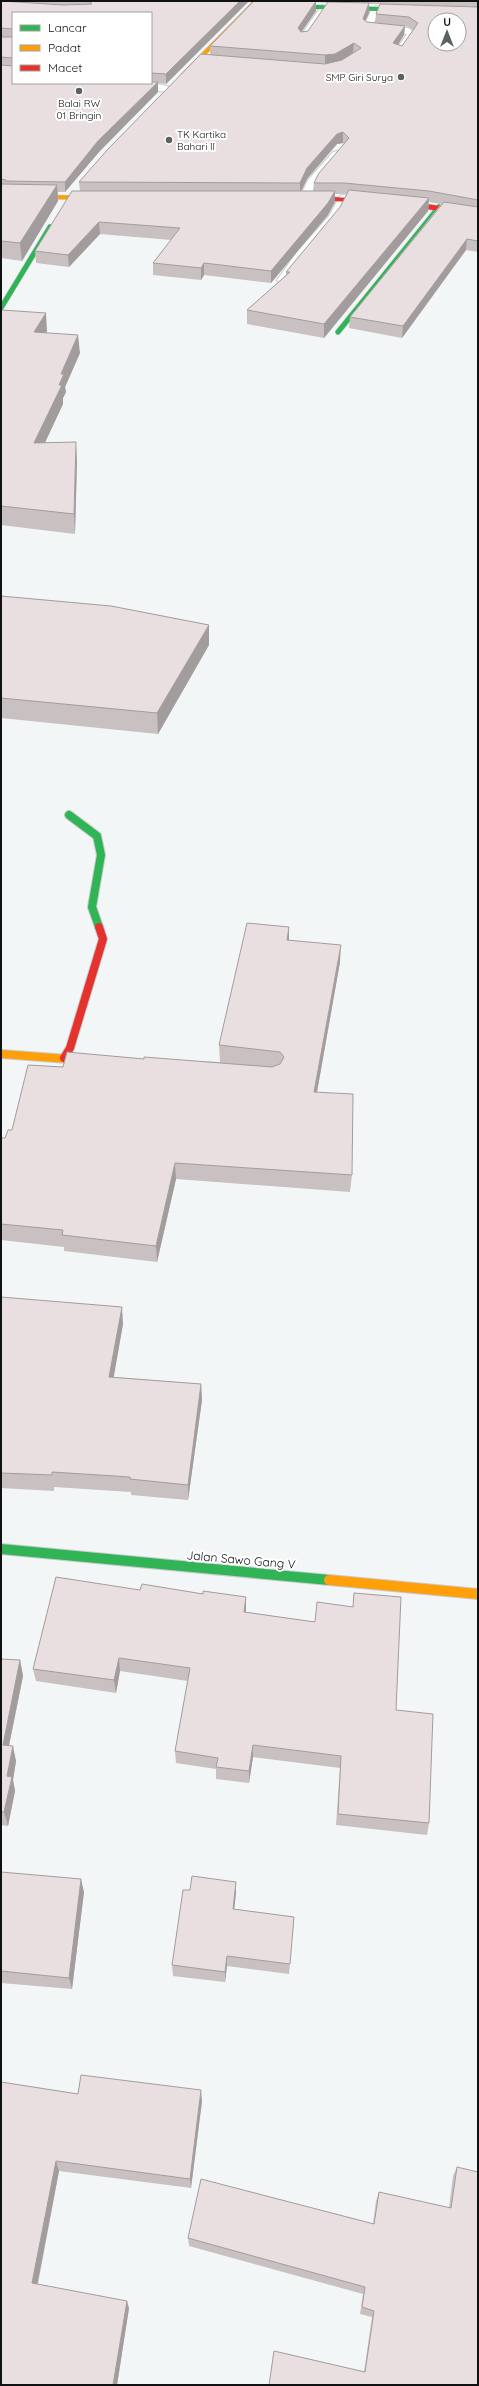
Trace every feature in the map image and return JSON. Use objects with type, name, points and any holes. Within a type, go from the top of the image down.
[{"type":"street","points":[[157,100],[254,3],[415,10]]},
{"type":"street","points":[[304,38],[325,7]]},
{"type":"street","points":[[376,9],[368,27],[408,30],[412,33],[399,52]]},
{"type":"street","points":[[199,59],[214,60]]},
{"type":"street","points":[[122,84],[168,89]]},
{"type":"street","points":[[301,197],[342,147]]},
{"type":"street","points":[[66,201],[78,186]]},
{"type":"street","points":[[1,196],[66,201],[106,199]]},
{"type":"street","points":[[301,197],[344,198],[439,207],[478,214]]},
{"type":"street","points":[[277,287],[289,274],[300,254],[334,217],[344,198]]},
{"type":"street","points":[[338,332],[439,207]]},
{"type":"street","points":[[1,308],[56,218]]},
{"type":"street","points":[[64,1058],[70,1048],[103,938],[92,907],[101,855],[97,836],[69,815]]},
{"type":"street","points":[[1,1054],[102,1062]]},
{"type":"street","name":"Jalan Sawo Gang V","points":[[1,1549],[478,1594]]},
{"type":"building","points":[[1,1],[63,5],[92,4],[89,1],[240,1],[166,74],[152,73],[152,12],[12,12],[12,29],[1,28]]},
{"type":"building","points":[[254,1],[316,1],[298,28],[301,32],[308,31],[328,2],[369,3],[363,19],[367,22],[405,26],[393,43],[402,46],[418,23],[409,17],[376,14],[380,4],[478,7],[478,200],[429,191],[344,183],[314,183],[319,173],[349,138],[343,132],[337,134],[307,168],[300,183],[79,182],[109,148],[201,54],[325,64],[342,60],[361,48],[354,43],[335,54],[325,55],[210,46]]},
{"type":"building","points":[[1,37],[12,37],[12,58],[1,57]]},
{"type":"building","points":[[1,65],[12,66],[12,84],[152,84],[152,82],[158,82],[98,141],[65,182],[5,181],[6,180],[1,179]]},
{"type":"building","points":[[1,184],[57,185],[20,243],[1,241]]},
{"type":"building","points":[[349,190],[429,198],[324,324],[247,310],[290,272],[286,272],[340,207]]},
{"type":"building","points":[[72,191],[335,191],[328,203],[271,271],[204,263],[201,268],[153,263],[180,228],[99,222],[68,255],[35,251]]},
{"type":"building","points":[[444,202],[478,207],[478,241],[467,239],[403,326],[350,317]]},
{"type":"building","points":[[2,310],[46,313],[34,332],[78,335],[61,374],[64,374],[59,385],[62,385],[34,443],[76,442],[74,514],[1,506]]},
{"type":"building","points":[[1,596],[111,606],[209,625],[157,713],[1,698]]},
{"type":"building","points":[[247,923],[289,927],[287,940],[341,945],[314,1092],[353,1094],[352,1175],[175,1163],[156,1246],[62,1235],[63,1230],[1,1224],[1,1138],[5,1138],[8,1130],[12,1130],[28,1065],[63,1067],[67,1052],[144,1059],[144,1057],[272,1067],[280,1064],[284,1057],[280,1052],[219,1045]]},
{"type":"building","points":[[1,1297],[122,1307],[109,1377],[201,1384],[188,1485],[130,1479],[130,1477],[52,1472],[52,1475],[1,1473]]},
{"type":"building","points":[[56,1577],[140,1590],[142,1584],[203,1594],[203,1591],[246,1597],[244,1612],[315,1622],[317,1602],[353,1607],[354,1593],[401,1597],[396,1710],[433,1714],[429,1823],[338,1814],[341,1756],[253,1745],[249,1771],[216,1767],[218,1758],[175,1751],[190,1668],[119,1658],[114,1680],[33,1669]]},
{"type":"building","points":[[1,1659],[20,1660],[3,1745],[13,1746],[7,1776],[12,1777],[4,1812],[1,1812]]},
{"type":"building","points":[[1,1872],[81,1879],[69,1978],[1,1971]]},
{"type":"building","points":[[192,1876],[236,1882],[233,1909],[294,1917],[290,1964],[227,1956],[225,1972],[172,1965],[183,1890],[190,1890]]},
{"type":"building","points":[[81,2075],[201,2090],[190,2179],[56,2161],[32,2283],[127,2301],[113,2385],[1,2385],[1,2082],[78,2094]]},
{"type":"building","points":[[457,2167],[478,2172],[478,2385],[269,2385],[274,2351],[365,2372],[374,2311],[362,2307],[365,2287],[188,2238],[201,2179],[374,2224],[379,2192],[451,2208]]},
{"type":"traffic: fast","points":[[287,6],[407,10]]},
{"type":"traffic: fast","points":[[338,332],[439,207]]},
{"type":"traffic: fast","points":[[1,308],[50,227]]},
{"type":"traffic: fast","points":[[69,815],[97,836],[101,855],[92,907],[99,927]]},
{"type":"traffic: fast","points":[[1,1549],[329,1580]]},
{"type":"traffic: slow","points":[[183,75],[256,1]]},
{"type":"traffic: slow","points":[[1,196],[98,198]]},
{"type":"traffic: slow","points":[[1,1054],[95,1061]]},
{"type":"traffic: slow","points":[[329,1580],[478,1594]]},
{"type":"traffic: jam","points":[[304,197],[399,203],[478,214]]},
{"type":"traffic: jam","points":[[64,1058],[70,1048],[103,939],[99,927]]},
{"type":"place","name":"SMP Giri Surya","points":[[401,77]]},
{"type":"place","name":"Balai RW 01 Bringin","points":[[79,91]]},
{"type":"place","name":"TK Kartika Bahari II","points":[[169,140]]}]
